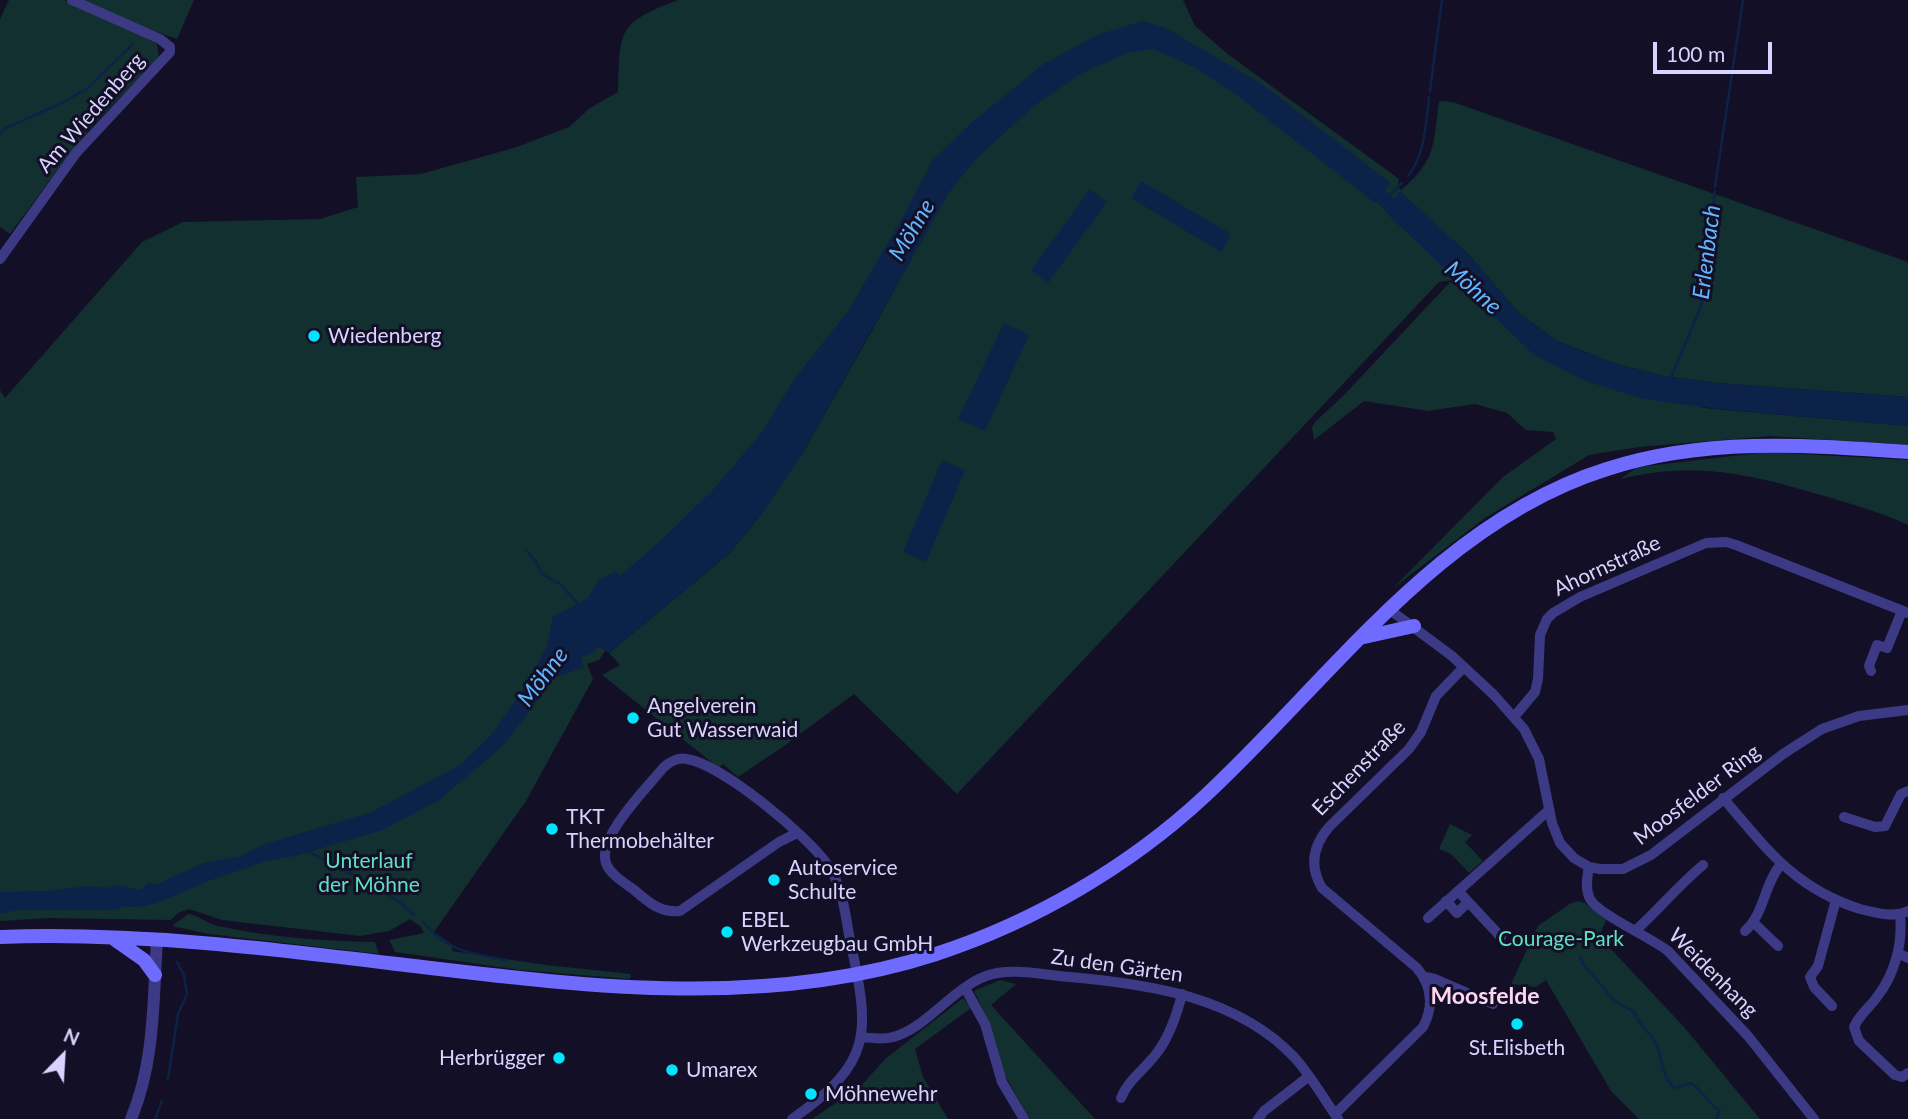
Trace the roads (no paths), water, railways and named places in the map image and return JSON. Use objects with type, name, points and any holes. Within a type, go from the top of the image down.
[{"type":"main road","points":[[0,937],[36,935],[157,940],[545,981],[657,988],[743,989],[858,974],[906,963],[967,943],[1034,913],[1098,877],[1151,842],[1203,798],[1390,610],[1454,554],[1509,514],[1569,482],[1667,453],[1715,447],[1807,446],[1908,452]]},
{"type":"main road","points":[[1363,637],[1414,626]]},
{"type":"main road","points":[[113,939],[144,960],[155,975]]},
{"type":"street","name":"Am Wiedenberg","points":[[0,259],[76,153],[170,52],[170,47],[160,39],[72,0]]},
{"type":"street","name":"Ahornstraße","points":[[1514,717],[1527,705],[1537,686],[1540,635],[1553,613],[1580,597],[1706,543],[1726,542],[1735,545],[1905,612],[1886,648],[1877,645],[1869,666],[1871,671]]},
{"type":"street","points":[[1390,610],[1464,667],[1524,729],[1539,759],[1549,810],[1560,843],[1566,851],[1589,867]]},
{"type":"street","name":"Eschenstraße","points":[[1424,977],[1322,888],[1315,873],[1314,855],[1329,826],[1416,741],[1436,696],[1464,667]]},
{"type":"street","name":"Moosfelder Ring","points":[[1589,867],[1612,869],[1634,865],[1799,743],[1834,724],[1859,716],[1908,710]]},
{"type":"street","points":[[792,1119],[827,1093],[845,1074],[855,1058],[861,1037],[858,974],[844,905],[828,864],[797,833],[743,787],[687,758],[669,762],[609,836],[605,845],[606,863],[611,872],[652,905],[667,911],[686,909],[769,849],[797,833]]},
{"type":"street","points":[[1844,817],[1875,827],[1885,826],[1901,794],[1908,791]]},
{"type":"street","points":[[1723,798],[1781,864],[1797,877],[1836,900],[1870,911],[1904,913],[1901,929],[1903,955],[1854,1027],[1860,1041],[1895,1075],[1902,1077],[1908,1073]]},
{"type":"street","points":[[1428,918],[1549,810]]},
{"type":"street","points":[[1745,932],[1754,923],[1774,872],[1781,864]]},
{"type":"street","points":[[1636,930],[1674,893],[1678,885],[1703,865]]},
{"type":"street","name":"Weidenhang","points":[[1589,867],[1586,885],[1591,902],[1602,912],[1653,939],[1668,951],[1748,1036],[1814,1119]]},
{"type":"street","points":[[1458,891],[1501,937]]},
{"type":"street","points":[[1832,1006],[1814,986],[1810,977],[1818,966],[1836,900]]},
{"type":"street","points":[[1446,901],[1457,912],[1468,902]]},
{"type":"street","points":[[1754,923],[1778,946]]},
{"type":"street","points":[[131,1119],[143,1085],[150,1048],[157,940]]},
{"type":"street","name":"Zu den Gärten","points":[[861,1037],[880,1039],[904,1033],[965,988],[989,975],[1016,972],[1096,979],[1182,994],[1222,1009],[1256,1028],[1294,1058],[1337,1117]]},
{"type":"street","points":[[1424,977],[1435,979],[1493,1004]]},
{"type":"street","points":[[1337,1117],[1423,1027],[1430,1002],[1430,993],[1424,977]]},
{"type":"street","points":[[965,988],[985,1024],[1002,1082],[1024,1119]]},
{"type":"street","points":[[1121,1098],[1127,1084],[1153,1057],[1167,1037],[1182,994]]},
{"type":"street","points":[[1258,1119],[1264,1111],[1308,1077]]},
{"type":"water","points":[[1143,21],[1166,28],[1262,84],[1391,183],[1375,203],[1234,93],[1192,66],[1153,49],[1127,53],[1082,73],[1035,105],[974,161],[948,194],[802,454],[766,508],[730,553],[609,653],[599,646],[594,652],[581,657],[584,667],[554,678],[503,746],[438,801],[382,830],[299,855],[267,861],[211,880],[157,903],[117,910],[18,910],[0,914],[0,892],[90,886],[107,888],[119,885],[140,890],[148,883],[155,885],[204,863],[241,856],[265,844],[372,812],[460,765],[492,734],[528,682],[546,648],[553,617],[588,598],[598,580],[616,571],[620,576],[658,543],[712,491],[762,432],[795,378],[848,311],[932,161],[971,123],[1042,65],[1097,35]]},
{"type":"water","points":[[1141,181],[1231,234],[1221,252],[1131,198]]},
{"type":"water","points":[[1090,189],[1107,202],[1048,283],[1031,270]]},
{"type":"water","points":[[1400,191],[1468,254],[1519,313],[1557,341],[1619,365],[1664,376],[1718,383],[1908,397],[1908,426],[1718,409],[1643,399],[1583,380],[1534,355],[1385,211]]},
{"type":"water","points":[[1004,323],[1029,335],[985,431],[958,419]]},
{"type":"water","points":[[942,460],[965,470],[926,562],[903,552]]},
{"type":"waterway","points":[[1430,91],[1442,0]]},
{"type":"waterway","name":"Erlenbach","points":[[1715,187],[1743,0]]},
{"type":"waterway","points":[[0,135],[4,129],[88,88],[133,44]]},
{"type":"waterway","points":[[1408,176],[1421,149],[1429,97]]},
{"type":"waterway","name":"Möhne","points":[[1368,182],[1402,219]]},
{"type":"waterway","points":[[1385,200],[1402,183]]},
{"type":"waterway","name":"Erlenbach","points":[[1670,380],[1701,306],[1715,191]]},
{"type":"waterway","points":[[527,551],[542,574],[560,584],[579,605]]},
{"type":"waterway","points":[[307,850],[390,895],[414,915]]},
{"type":"waterway","points":[[423,922],[441,940],[460,950],[506,960]]},
{"type":"waterway","points":[[1580,956],[1583,964],[1614,1000],[1634,1012],[1652,1037],[1671,1084],[1675,1088],[1691,1083],[1720,1111],[1716,1119]]},
{"type":"waterway","points":[[168,1079],[178,1014],[187,994],[184,975],[177,962]]},
{"type":"waterway","points":[[155,1119],[162,1101]]},
{"type":"place","name":"Wiedenberg","points":[[314,336]]},
{"type":"place","name":"Angelverein Gut Wasserwaid","points":[[633,718]]},
{"type":"place","name":"TKT Thermobehälter","points":[[552,829]]},
{"type":"place","name":"Autoservice Schulte","points":[[774,880]]},
{"type":"place","name":"EBEL Werkzeugbau GmbH","points":[[727,932]]},
{"type":"place","name":"St.Elisbeth","points":[[1517,1024]]},
{"type":"place","name":"Herbrügger","points":[[559,1058]]},
{"type":"place","name":"Umarex","points":[[672,1070]]},
{"type":"place","name":"Möhnewehr","points":[[811,1094]]},
{"type":"district","name":"Moosfelde","points":[[1485,997]]},
{"type":"park label","name":"Unterlauf der Möhne","points":[[369,873]]},
{"type":"park label","name":"Courage-Park","points":[[1561,939]]}]
